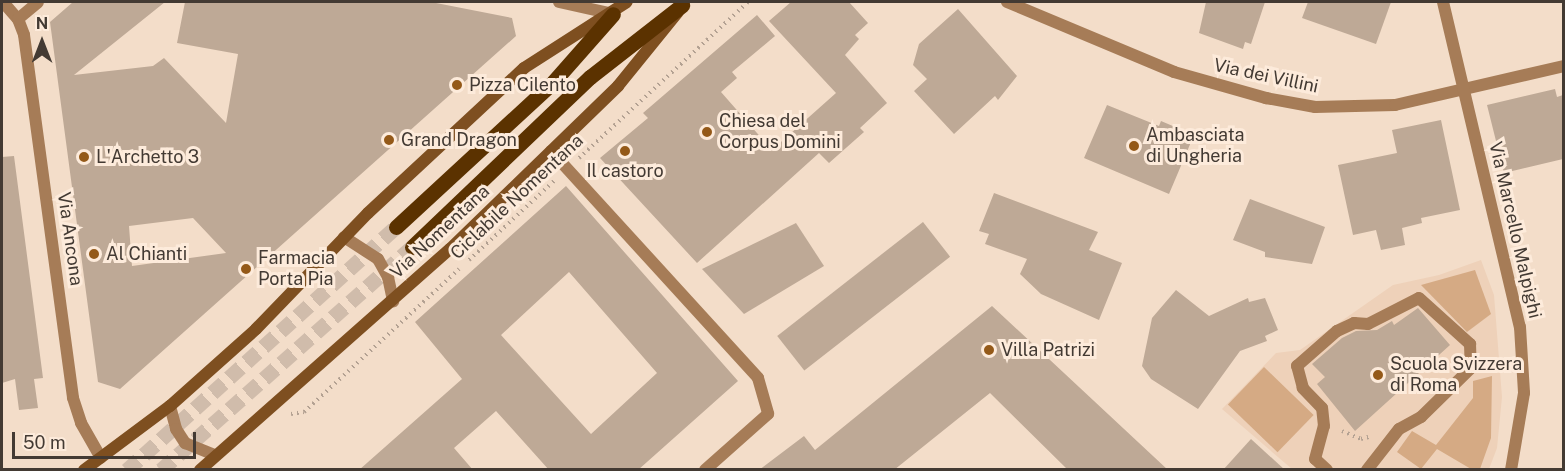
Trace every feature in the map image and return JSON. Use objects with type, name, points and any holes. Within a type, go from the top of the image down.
[{"type":"main road","points":[[396,227],[554,81],[613,14],[627,2]]},
{"type":"main road","points":[[412,247],[590,77],[684,3]]},
{"type":"main road","name":"Via Nomentana","points":[[200,470],[393,301],[551,151],[634,68],[684,3]]},
{"type":"main road","points":[[84,470],[170,406],[255,329],[344,237],[524,68],[559,42],[613,14]]},
{"type":"street","points":[[3,2],[18,19],[38,2]]},
{"type":"street","points":[[559,2],[613,14]]},
{"type":"street","name":"Via dei Villini","points":[[1007,2],[1174,72],[1286,102],[1326,107],[1381,107],[1463,91],[1563,66]]},
{"type":"street","name":"Via Marcello Malpighi","points":[[1443,2],[1520,327],[1524,393],[1511,470]]},
{"type":"street","name":"Via Ancona","points":[[18,19],[24,35],[73,398],[81,423],[101,458]]},
{"type":"street","points":[[551,151],[758,378],[768,414],[705,470]]},
{"type":"street","points":[[344,237],[378,259],[388,277],[393,301]]},
{"type":"street","points":[[1327,470],[1315,459],[1324,426],[1322,408],[1303,388],[1297,366],[1337,331],[1354,322],[1368,324],[1419,297],[1470,344],[1471,368],[1421,417],[1394,434],[1367,470]]},
{"type":"street","points":[[170,406],[176,429],[184,443],[215,455]]},
{"type":"path","name":"Ciclabile Nomentana","points":[[304,412],[748,2]]},
{"type":"path","points":[[1324,426],[1361,439],[1394,434]]},
{"type":"shaded area","name":"Scuola Svizzera di Roma","points":[[1481,260],[1494,295],[1502,397],[1497,448],[1489,469],[1292,469],[1222,409],[1276,353],[1300,350],[1393,285],[1439,275]]},
{"type":"shaded area","points":[[1475,270],[1491,314],[1467,332],[1421,285]]},
{"type":"shaded area","points":[[1264,367],[1314,415],[1278,452],[1228,404]]},
{"type":"shaded area","points":[[1492,376],[1491,438],[1480,469],[1471,469],[1437,449],[1421,469],[1397,452],[1412,431],[1436,445],[1473,398],[1473,381]]},
{"type":"building","points":[[73,2],[165,2],[74,75],[153,66],[164,58],[226,123],[238,54],[177,43],[185,2],[431,2],[512,18],[516,36],[120,389],[98,382],[50,22]],"holes":[[[193,218],[226,253],[132,266],[129,226]]]},
{"type":"building","points":[[791,2],[849,2],[868,23],[855,35],[859,39],[845,55],[887,103],[860,128],[864,132],[829,163],[819,153],[697,263],[600,158],[648,118],[643,113],[757,15],[775,36],[732,72],[737,78],[721,92],[772,150],[836,93],[769,21]]},
{"type":"building","points":[[1206,2],[1265,2],[1251,44],[1245,42],[1243,49],[1199,33]]},
{"type":"building","points":[[1308,2],[1391,2],[1376,44],[1302,18]]},
{"type":"building","points":[[958,9],[1017,76],[998,100],[995,96],[954,134],[914,91],[927,79],[913,65],[919,44]]},
{"type":"building","points":[[1555,89],[1557,97],[1563,95],[1563,159],[1504,173],[1487,105]]},
{"type":"building","points":[[1107,105],[1159,126],[1161,121],[1194,135],[1169,194],[1084,158]]},
{"type":"building","points":[[1441,120],[1460,210],[1421,218],[1422,223],[1402,228],[1405,245],[1381,250],[1376,230],[1353,235],[1338,165],[1397,153],[1392,130]]},
{"type":"building","points":[[14,156],[43,378],[34,379],[38,408],[19,410],[15,379],[2,383],[2,157]]},
{"type":"building","points":[[566,186],[738,381],[638,470],[549,470],[496,411],[454,448],[473,470],[359,470],[462,379],[415,322]],"holes":[[[569,272],[657,373],[591,434],[501,335]]]},
{"type":"building","points":[[994,193],[1098,232],[1089,250],[1122,263],[1099,320],[1041,294],[1020,274],[1027,259],[985,244],[989,234],[979,231]]},
{"type":"building","points":[[1250,199],[1325,227],[1312,264],[1265,257],[1265,252],[1233,240]]},
{"type":"building","points":[[923,222],[950,257],[804,371],[777,336]]},
{"type":"building","points":[[796,223],[824,266],[744,314],[702,269]]},
{"type":"building","points":[[1176,290],[1209,316],[1248,298],[1249,302],[1265,298],[1278,330],[1265,336],[1267,341],[1240,351],[1198,409],[1151,379],[1142,366],[1152,318]]},
{"type":"building","name":"Villa Patrizi","points":[[992,306],[1168,470],[1068,470],[990,393],[894,470],[759,470],[804,436],[815,450]]},
{"type":"building","points":[[1418,308],[1450,345],[1355,431],[1317,384],[1325,377],[1312,364],[1342,338],[1356,331],[1377,330],[1392,321],[1394,325]]},
{"type":"building","points":[[1251,439],[1285,470],[1223,470]]},
{"type":"tunnel","points":[[127,470],[396,227]]},
{"type":"tunnel","points":[[161,470],[412,247]]},
{"type":"place","name":"Pizza Cilento","points":[[457,85]]},
{"type":"place","name":"Chiesa del Corpus Domini","points":[[707,132]]},
{"type":"place","name":"Grand Dragon","points":[[389,140]]},
{"type":"place","name":"Ambasciata di Ungheria","points":[[1134,146]]},
{"type":"place","name":"Il castoro","points":[[625,151]]},
{"type":"place","name":"L'Archetto 3","points":[[84,157]]},
{"type":"place","name":"Al Chianti","points":[[94,254]]},
{"type":"place","name":"Farmacia Porta Pia","points":[[246,269]]},
{"type":"place","name":"Villa Patrizi","points":[[989,350]]},
{"type":"place","name":"Scuola Svizzera di Roma","points":[[1378,375]]}]
